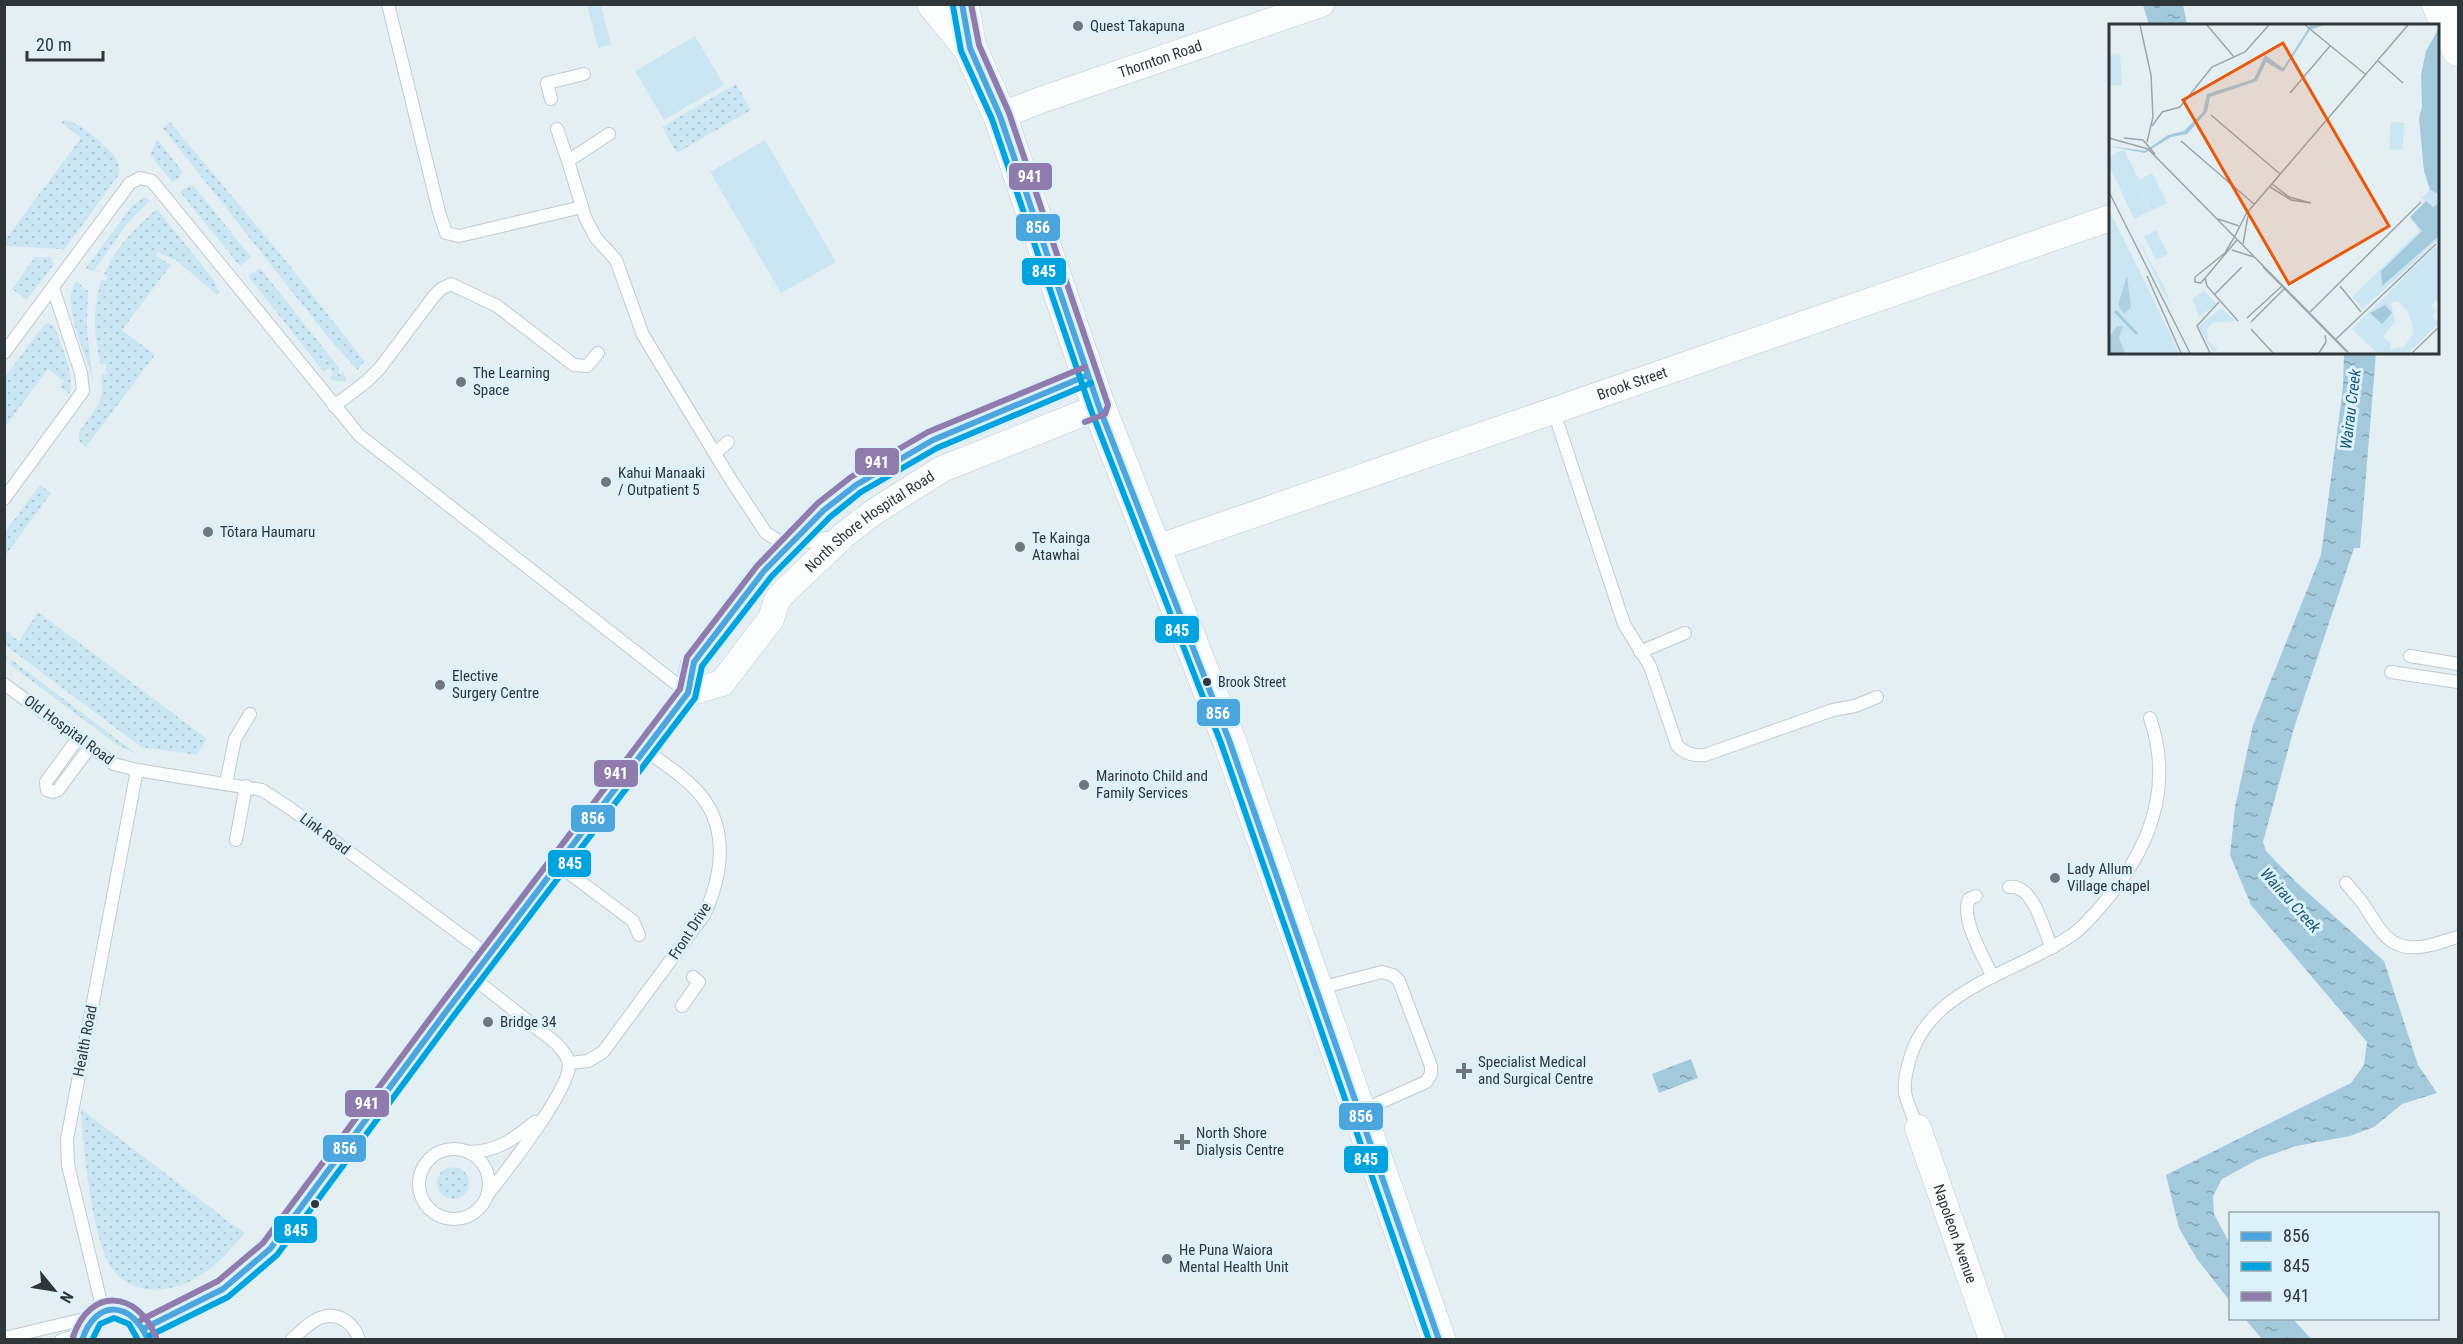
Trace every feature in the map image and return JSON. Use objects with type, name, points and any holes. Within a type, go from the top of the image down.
[{"type":"main road","points":[[934,4],[970,48]]},
{"type":"main road","points":[[962,4],[970,48],[1000,116],[1099,407],[1229,740],[1439,1340]]},
{"type":"street","name":"Thornton Road","points":[[1000,116],[1321,4]]},
{"type":"street","points":[[2438,4],[2458,50]]},
{"type":"street","name":"Brook Street","points":[[1154,549],[2109,218]]},
{"type":"street","points":[[687,693],[694,662],[765,570],[781,543],[866,479],[933,440],[1088,375]]},
{"type":"street","name":"North Shore Hospital Road","points":[[687,693],[722,683],[771,620],[777,600],[844,535],[891,500],[942,469],[1099,407]]},
{"type":"street","name":"Napoleon Avenue","points":[[1917,1128],[1992,1340]]},
{"type":"lane","points":[[388,4],[444,230],[449,235],[459,236],[582,207]]},
{"type":"lane","points":[[551,99],[547,83],[584,74]]},
{"type":"lane","points":[[557,129],[590,229],[616,260],[644,335],[766,533],[781,543],[844,535]]},
{"type":"lane","points":[[568,161],[609,134]]},
{"type":"lane","points":[[4,353],[130,183],[140,178],[152,181],[359,435],[687,693],[556,864],[270,1249],[223,1289],[147,1334],[136,1316],[115,1309],[4,1338]]},
{"type":"lane","points":[[498,212],[501,225]]},
{"type":"lane","points":[[334,406],[376,373],[434,296],[441,289],[452,284],[497,306],[574,365],[587,366],[598,353]]},
{"type":"lane","points":[[4,499],[83,391],[81,373],[53,288]]},
{"type":"lane","points":[[1554,412],[1624,624],[1650,666],[1677,745],[1681,750],[1693,755],[1705,755],[1877,697]]},
{"type":"lane","points":[[715,453],[728,442]]},
{"type":"lane","points":[[1640,652],[1685,633]]},
{"type":"lane","points":[[2410,656],[2458,664]]},
{"type":"lane","points":[[2391,672],[2458,682]]},
{"type":"lane","name":"Old Hospital Road","points":[[4,684],[114,764],[137,770]]},
{"type":"lane","points":[[225,783],[235,739],[250,714]]},
{"type":"lane","points":[[1917,1128],[1905,1092],[1905,1077],[1915,1041],[1935,1016],[1950,1003],[1993,977],[2052,948],[2074,933],[2096,912],[2130,868],[2145,842],[2153,815],[2160,769],[2159,750],[2150,718]]},
{"type":"lane","points":[[78,738],[46,782],[46,788],[50,791],[55,792],[58,789],[90,747]]},
{"type":"lane","name":"Front Drive","points":[[569,1063],[588,1061],[603,1052],[704,915],[719,875],[720,836],[716,819],[706,801],[692,786],[644,749]]},
{"type":"lane","name":"Link Road","points":[[137,770],[262,790],[291,808],[488,955]]},
{"type":"lane","name":"Health Road","points":[[98,1314],[68,1165],[68,1126],[137,770]]},
{"type":"lane","points":[[236,840],[246,786]]},
{"type":"lane","points":[[556,864],[633,921],[639,935]]},
{"type":"lane","points":[[2346,884],[2362,902],[2381,933],[2394,942],[2416,947],[2430,946],[2458,937]]},
{"type":"lane","points":[[2009,887],[2019,887],[2028,894],[2052,948]]},
{"type":"lane","points":[[1976,896],[1969,899],[1966,910],[1973,935],[1993,977]]},
{"type":"lane","points":[[1315,990],[1382,972],[1393,975],[1399,981],[1405,994],[1431,1066],[1431,1074],[1426,1082],[1359,1112]]},
{"type":"lane","points":[[472,977],[557,1044],[566,1054],[569,1063],[563,1087],[513,1162],[477,1211],[459,1219],[448,1219],[438,1216],[429,1209],[419,1190],[419,1180],[428,1160],[447,1150],[482,1152],[506,1144],[543,1116]]},
{"type":"lane","points":[[682,1006],[699,982],[693,977]]},
{"type":"lane","points":[[468,1152],[483,1165],[489,1184],[488,1194]]},
{"type":"lane","points":[[61,1340],[83,1337],[98,1314]]},
{"type":"lane","points":[[292,1339],[324,1316],[338,1317],[352,1324],[360,1340]]},
{"type":"lane","points":[[292,1339],[305,1340]]},
{"type":"shaded area","points":[[587,5],[601,5],[611,45],[598,48]]},
{"type":"shaded area","points":[[695,36],[724,85],[664,120],[635,71]]},
{"type":"shaded area","points":[[736,84],[751,110],[677,153],[662,127]]},
{"type":"shaded area","points":[[64,120],[77,124],[109,150],[119,164],[118,176],[63,251],[5,246],[5,240],[81,138],[61,122]]},
{"type":"shaded area","points":[[170,122],[286,261],[364,361],[358,370],[331,341],[163,128]]},
{"type":"shaded area","points":[[157,139],[182,171],[179,178],[172,182],[150,155]]},
{"type":"shaded area","points":[[765,140],[836,262],[781,293],[710,172]]},
{"type":"shaded area","points":[[189,185],[194,186],[251,257],[240,266],[180,192]]},
{"type":"shaded area","points":[[144,197],[150,200],[126,225],[94,271],[85,269],[132,206]]},
{"type":"shaded area","points":[[157,209],[214,280],[219,292],[217,295],[176,260],[158,252],[156,256],[171,265],[122,330],[155,355],[86,447],[79,441],[79,433],[100,400],[101,374],[107,374],[105,363],[100,364],[95,332],[95,311],[102,279],[105,281],[108,277],[104,274],[120,247]]},
{"type":"shaded area","points":[[35,257],[50,257],[54,264],[27,300],[12,289]]},
{"type":"shaded area","points":[[260,268],[340,369],[338,372],[340,375],[343,372],[347,380],[338,382],[329,378],[334,374],[329,368],[324,372],[248,276]]},
{"type":"shaded area","points":[[76,281],[88,291],[87,328],[93,381],[73,316],[72,291]]},
{"type":"shaded area","points":[[48,323],[54,326],[67,360],[71,379],[69,394],[60,387],[64,381],[48,369],[5,427],[5,377],[44,325]]},
{"type":"shaded area","points":[[40,485],[51,493],[5,556],[5,532]]},
{"type":"shaded area","points":[[38,612],[207,739],[197,755],[141,747],[5,645],[5,631],[19,641]]},
{"type":"shaded area","points":[[4,655],[8,657],[6,661],[9,663],[12,660],[138,755],[116,744],[5,661]]},
{"type":"shaded area","points":[[81,1109],[245,1233],[205,1273],[177,1286],[154,1290],[132,1285],[114,1271],[106,1258],[94,1218]]},
{"type":"shaded area","points":[[453,1167],[464,1172],[469,1183],[464,1194],[453,1199],[442,1194],[437,1183],[442,1172]]},
{"type":"water","points":[[2143,5],[2183,5],[2187,24],[2149,24]]},
{"type":"water","name":"Wairau Creek","points":[[2344,354],[2376,354],[2360,548],[2354,548],[2294,728],[2263,842],[2266,851],[2296,882],[2384,961],[2418,1065],[2437,1093],[2402,1104],[2374,1127],[2350,1136],[2296,1146],[2259,1159],[2222,1179],[2213,1196],[2214,1214],[2229,1242],[2229,1300],[2197,1259],[2179,1228],[2166,1175],[2351,1083],[2364,1065],[2367,1042],[2251,905],[2230,855],[2235,807],[2253,725],[2321,555],[2343,387]]},
{"type":"water","points":[[1691,1059],[1698,1078],[1659,1093],[1652,1074]]},
{"type":"water","points":[[2246,1320],[2294,1320],[2311,1339],[2262,1339]]},
{"type":"transit line","name":"856","points":[[962,4],[970,48],[1000,116],[1099,407],[1229,740],[1439,1340]]},
{"type":"transit line","name":"941","points":[[971,4],[979,45],[1009,113],[1108,405],[1105,414],[1085,422]]},
{"type":"transit line","name":"845","points":[[953,6],[961,51],[992,119],[1091,410],[1221,743],[1429,1340]]},
{"type":"transit line","name":"941","points":[[141,1320],[218,1281],[263,1243],[680,689],[687,657],[757,566],[818,503],[851,477],[928,432],[1085,367]]},
{"type":"transit line","name":"856","points":[[145,1328],[223,1289],[270,1249],[445,1013],[688,693],[694,662],[764,571],[824,510],[856,485],[933,440],[1088,375]]},
{"type":"transit line","name":"845","points":[[149,1336],[228,1297],[277,1255],[452,1018],[695,698],[702,666],[771,577],[830,517],[861,492],[937,448],[1091,383]]},
{"type":"transit line","name":"941","points":[[73,1337],[90,1309],[102,1303],[114,1301],[126,1303],[137,1310],[148,1321],[156,1337]]},
{"type":"transit line","name":"856","points":[[82,1340],[88,1326],[96,1317],[105,1311],[114,1310],[124,1312],[133,1318],[148,1340]]},
{"type":"transit line","name":"845","points":[[92,1340],[100,1324],[114,1318],[129,1324],[138,1340]]},
{"type":"place","name":"Quest Takapuna","points":[[1078,26]]},
{"type":"place","name":"The Learning Space","points":[[461,382]]},
{"type":"place","name":"Kahui Manaaki / Outpatient 5","points":[[606,482]]},
{"type":"place","name":"Tōtara Haumaru","points":[[208,532]]},
{"type":"place","name":"Te Kainga Atawhai","points":[[1020,547]]},
{"type":"place","name":"Brook Street","points":[[1207,682]]},
{"type":"place","name":"Elective Surgery Centre","points":[[440,685]]},
{"type":"place","name":"Marinoto Child and Family Services","points":[[1084,785]]},
{"type":"place","name":"Lady Allum Village chapel","points":[[2055,878]]},
{"type":"place","name":"Bridge 34","points":[[488,1022]]},
{"type":"place","name":"Specialist Medical and Surgical Centre","points":[[1464,1071]]},
{"type":"place","name":"North Shore Dialysis Centre","points":[[1182,1142]]},
{"type":"place","name":"He Puna Waiora Mental Health Unit","points":[[1167,1259]]}]
